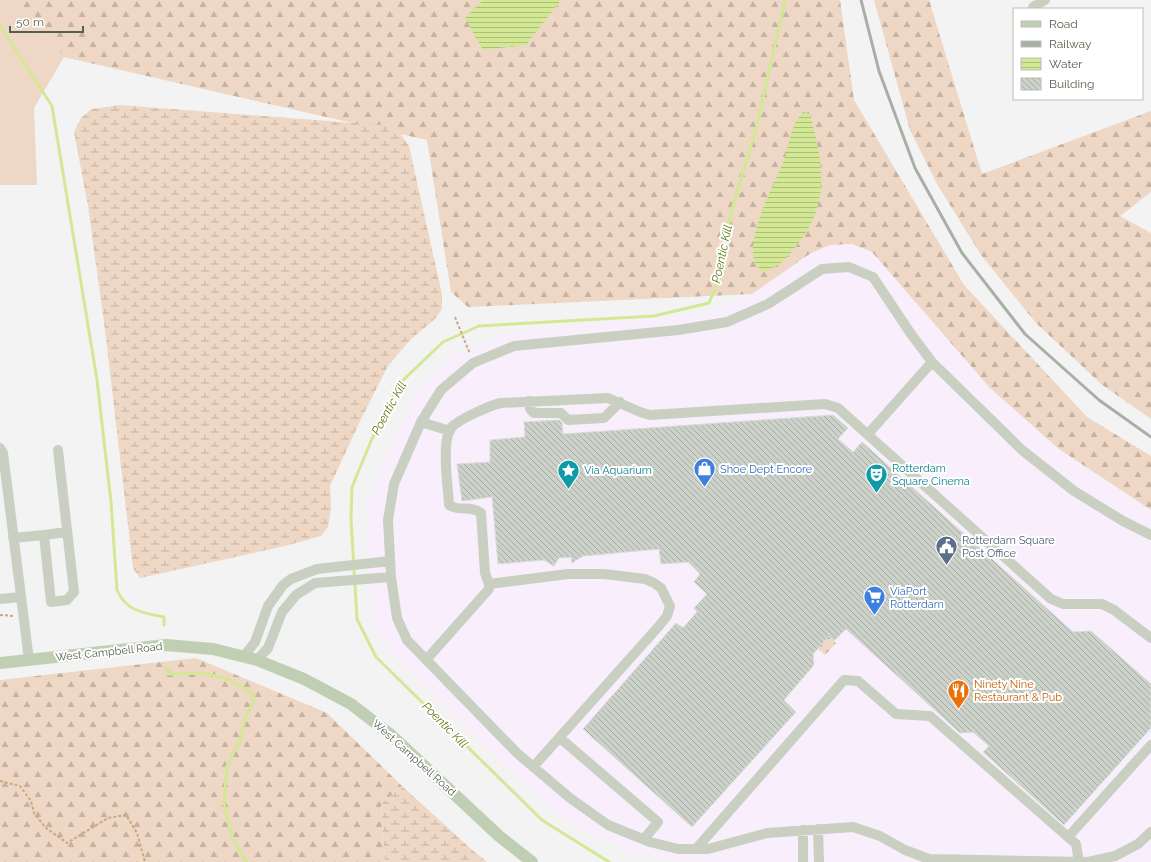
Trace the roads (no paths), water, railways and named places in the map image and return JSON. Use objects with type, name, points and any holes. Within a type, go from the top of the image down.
[{"type":"main road","name":"West Campbell Road","points":[[0,663],[166,645],[213,649],[257,660],[304,679],[351,704],[391,735],[498,836],[532,862]]},
{"type":"lane","points":[[1033,7],[1045,0]]},
{"type":"lane","points":[[1151,535],[1123,521],[1069,487],[1022,450],[932,362],[911,334],[873,277],[848,267],[822,269],[768,304],[727,322],[678,330],[514,346],[474,363],[441,390],[422,422],[394,484],[388,520],[391,577],[397,618],[408,640],[426,660],[533,767],[570,798],[608,825],[644,840],[678,849],[708,849],[767,833],[853,827],[880,836],[905,850],[929,859],[1088,862],[1115,856],[1138,844],[1151,832]]},
{"type":"lane","points":[[868,434],[932,362]]},
{"type":"lane","points":[[426,660],[489,589],[489,584],[485,573],[481,513],[476,509],[456,509],[449,505],[446,438],[452,426],[485,408],[501,403],[598,397],[608,398],[620,402],[640,412],[650,415],[825,404],[838,408],[1051,598],[1063,604],[1102,604],[1114,610],[1151,638]]},
{"type":"lane","points":[[529,401],[530,409],[534,413],[561,413],[568,420],[604,418],[620,402]]},
{"type":"lane","points":[[422,422],[450,431]]},
{"type":"lane","points":[[0,448],[3,453],[4,495],[13,538],[29,660]]},
{"type":"lane","points":[[44,535],[51,602],[67,600],[74,592],[58,450]]},
{"type":"lane","points":[[13,538],[67,532]]},
{"type":"lane","points":[[243,657],[255,642],[268,606],[283,585],[291,578],[317,568],[390,562]]},
{"type":"lane","points":[[489,584],[568,574],[604,574],[645,579],[654,583],[665,595],[670,606],[667,616],[533,767]]},
{"type":"lane","points":[[257,660],[268,648],[282,612],[296,595],[315,583],[391,577]]},
{"type":"lane","points":[[0,599],[21,596]]},
{"type":"lane","points":[[696,849],[844,680],[858,681],[896,714],[930,716],[1076,844],[1079,862]]},
{"type":"lane","points":[[560,738],[658,822],[644,840]]},
{"type":"lane","points":[[1068,837],[1151,745]]},
{"type":"lane","points":[[818,829],[819,857]]},
{"type":"lane","points":[[803,830],[803,858]]},
{"type":"water","points":[[483,0],[561,0],[526,45],[483,50],[465,18]]},
{"type":"water","points":[[803,112],[810,114],[815,132],[821,166],[819,198],[815,214],[808,230],[797,245],[783,261],[764,272],[756,264],[753,251],[759,219],[784,160],[795,123]]},
{"type":"waterway","name":"Poentic Kill","points":[[609,862],[542,820],[376,657],[357,619],[351,519],[352,487],[371,441],[400,383],[443,342],[479,326],[654,316],[709,303],[720,277],[730,216],[757,125],[785,0]]},
{"type":"waterway","points":[[0,26],[52,106],[97,380],[111,502],[117,590],[125,603],[130,607],[142,612],[164,617],[164,625]]},
{"type":"waterway","points":[[167,668],[167,674],[205,673],[230,680],[251,692],[254,701],[246,716],[240,740],[227,766],[224,803],[232,837],[246,862]]},
{"type":"railway","points":[[861,0],[879,71],[915,168],[962,253],[1025,334],[1099,400],[1151,437]]},
{"type":"place","name":"Shoe Dept Encore","points":[[705,488]]},
{"type":"place","name":"Via Aquarium","points":[[568,490]]},
{"type":"place","name":"Rotterdam Square Cinema","points":[[877,494]]},
{"type":"place","name":"Rotterdam Square Post Office","points":[[946,566]]},
{"type":"place","name":"ViaPort Rotterdam","points":[[874,616]]},
{"type":"place","name":"Ninety Nine Restaurant & Pub","points":[[958,710]]}]
